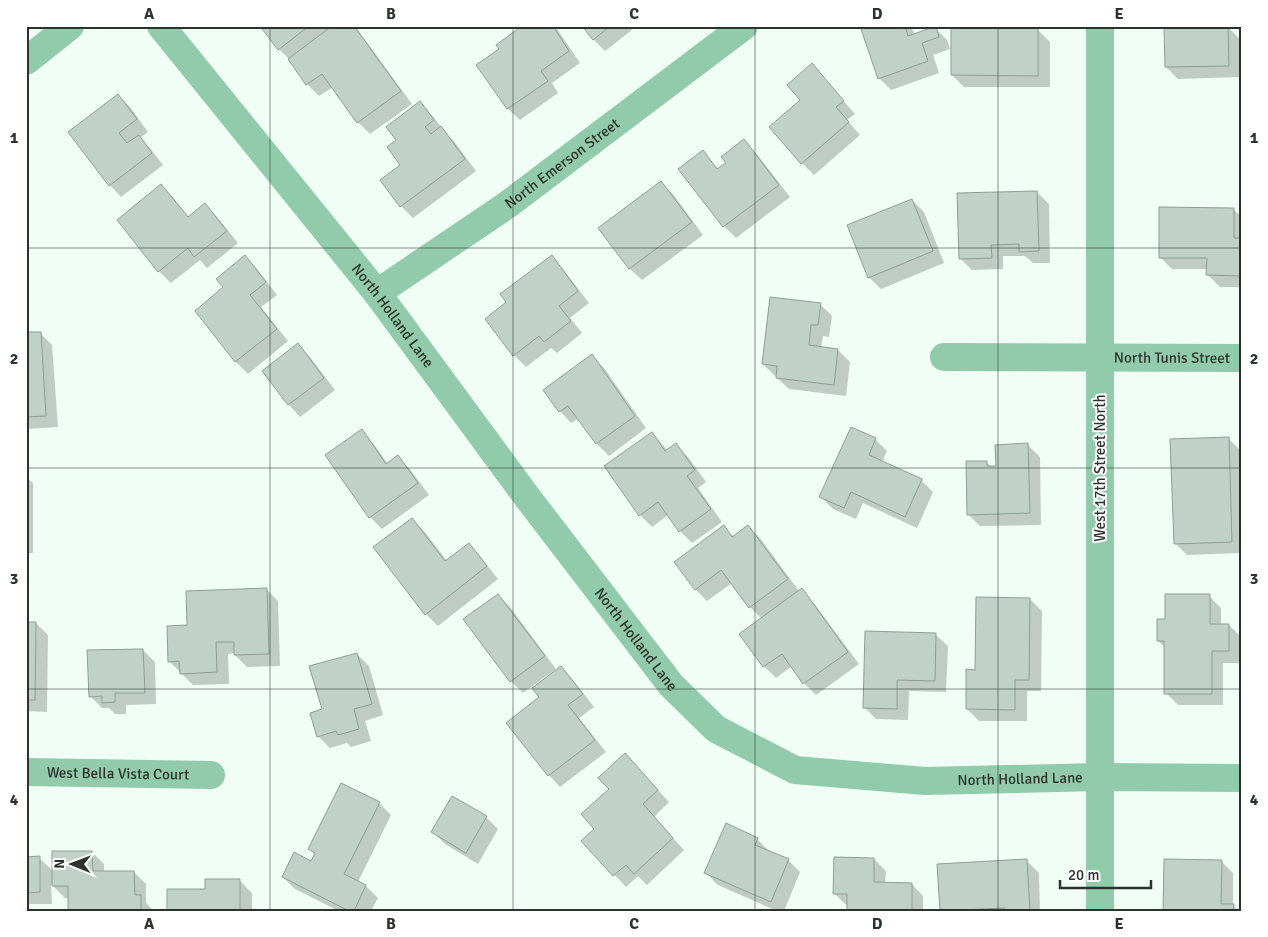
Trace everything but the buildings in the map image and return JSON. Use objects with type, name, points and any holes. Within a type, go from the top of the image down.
[{"type":"street","points":[[26,61],[70,26]]},
{"type":"street","name":"North Holland Lane","points":[[161,26],[377,293],[524,492],[665,677],[716,729],[795,770],[925,781],[1100,777],[1242,778]]},
{"type":"street","name":"North Emerson Street","points":[[377,293],[507,205],[744,26]]},
{"type":"street","name":"West 17th Street North","points":[[1100,26],[1100,911]]},
{"type":"street","name":"North Tunis Street","points":[[944,357],[1242,358]]},
{"type":"street","name":"West Bella Vista Court","points":[[26,772],[211,775]]}]
